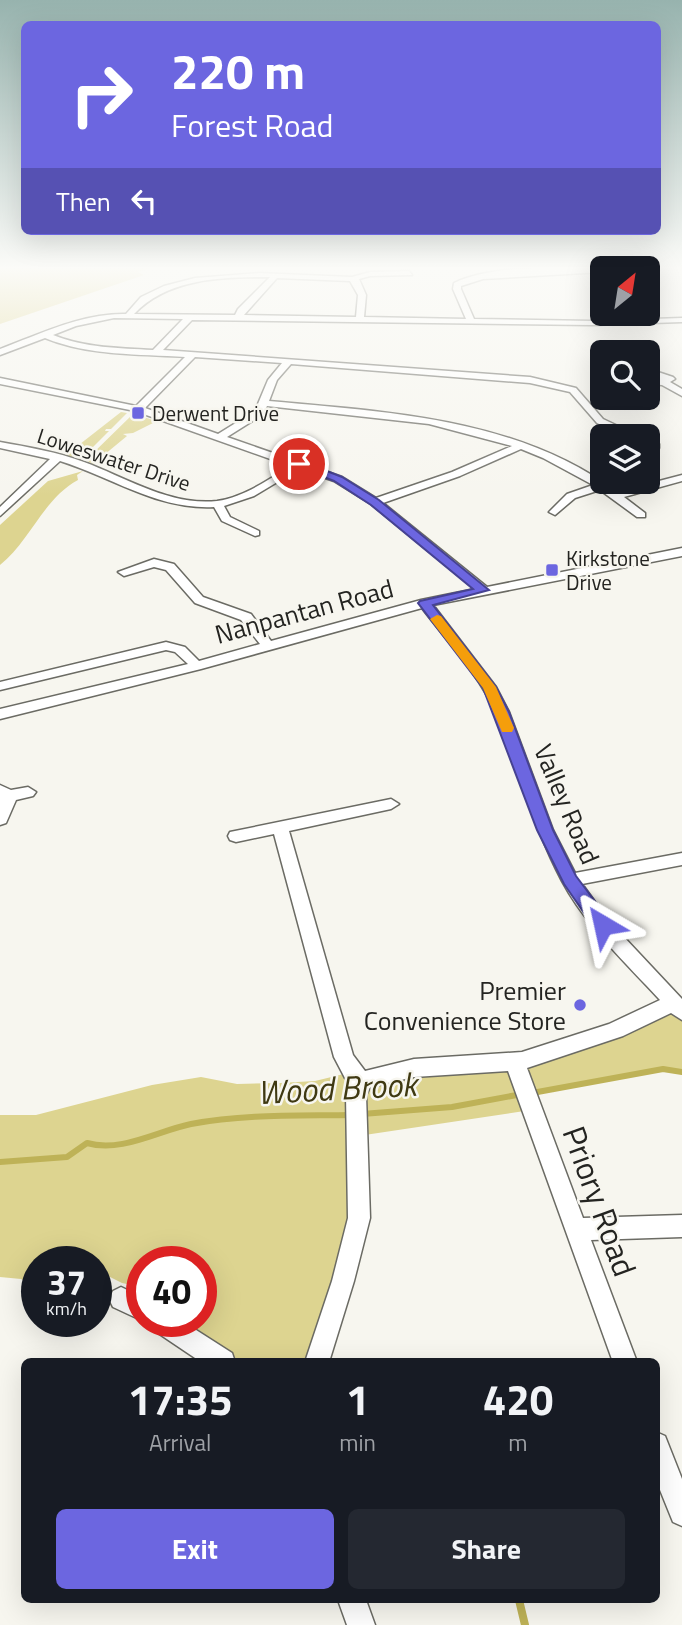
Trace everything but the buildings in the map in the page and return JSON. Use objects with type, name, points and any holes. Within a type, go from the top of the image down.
[{"type":"street","points":[[0,352],[20,344]]},
{"type":"street","points":[[71,344],[80,347],[155,353],[544,380],[573,390],[600,421],[607,424]]},
{"type":"street","points":[[155,353],[164,344]]},
{"type":"street","points":[[138,409],[152,398],[192,355]]},
{"type":"street","points":[[219,437],[254,417],[265,403],[272,380],[288,361]]},
{"type":"street","points":[[660,377],[666,376],[670,379],[664,382],[682,393]]},
{"type":"street","points":[[0,381],[80,395],[138,409],[338,479],[375,502],[483,590]]},
{"type":"street","points":[[265,403],[445,422],[477,430],[520,446],[590,479]]},
{"type":"street","name":"Loweswater Drive","points":[[0,445],[58,457],[179,503],[217,504],[249,494],[299,464]]},
{"type":"street","points":[[375,502],[456,474],[520,446]]},
{"type":"street","points":[[2,509],[58,457]]},
{"type":"street","points":[[615,496],[682,478]]},
{"type":"street","points":[[555,512],[571,496],[590,489]]},
{"type":"street","points":[[612,494],[641,515]]},
{"type":"street","name":"Loweswater Drive","points":[[217,504],[226,519],[248,528]]},
{"type":"street","points":[[615,509],[627,506]]},
{"type":"street","name":"Nanpantan Road","points":[[0,714],[195,666],[425,603],[682,552]]},
{"type":"street","points":[[124,572],[154,563],[170,567],[199,600],[246,617],[267,645]]},
{"type":"street","name":"Valley Road","points":[[425,603],[489,687],[502,712],[545,830],[570,880],[603,925],[676,1007]]},
{"type":"street","name":"Nanpantan Road","points":[[0,686],[166,646],[177,647],[186,653],[195,666]]},
{"type":"street","points":[[0,819],[8,804],[5,793],[27,792]]},
{"type":"street","points":[[236,836],[391,804]]},
{"type":"street","points":[[281,827],[345,1058],[352,1072],[363,1081]]},
{"type":"street","points":[[570,880],[682,859]]},
{"type":"street","points":[[318,1358],[359,1219],[356,1095],[363,1081],[374,1075],[403,1070],[514,1062],[613,1032],[676,1007]]},
{"type":"street","name":"Priory Road","points":[[514,1062],[623,1358]]},
{"type":"street","points":[[575,1230],[682,1226]]},
{"type":"street","points":[[185,1337],[217,1358]]},
{"type":"street","points":[[660,1455],[682,1513]]},
{"type":"street","points":[[353,1603],[361,1625]]},
{"type":"shaded area","points":[[121,412],[127,413],[111,429],[106,429],[105,431],[109,431],[81,459],[66,455]]},
{"type":"shaded area","points":[[133,414],[157,421],[133,433],[123,434],[127,436],[93,464],[86,460]]},
{"type":"shaded area","points":[[83,471],[77,475],[78,480],[46,508],[20,544],[0,565],[0,525],[48,481]]},
{"type":"shaded area","points":[[671,1003],[682,1012],[682,1072],[663,1069],[526,1094],[531,1110],[358,1136],[360,1183],[318,1358],[225,1358],[188,1337],[217,1337],[217,1246],[126,1246],[126,1284],[112,1278],[112,1246],[21,1246],[21,1279],[0,1277],[0,1115],[36,1115],[152,1085],[201,1077],[237,1084],[280,1083],[315,1081],[352,1072],[515,1062]]},
{"type":"waterway","name":"Wood Brook","points":[[532,1093],[663,1069],[682,1072]]},
{"type":"waterway","name":"Wood Brook","points":[[362,1114],[452,1107],[522,1094]]},
{"type":"waterway","name":"Wood Brook","points":[[0,1162],[67,1157],[87,1143],[126,1143],[178,1127],[211,1121],[271,1116],[352,1115]]},
{"type":"waterway","points":[[520,1603],[525,1625]]},
{"type":"slow traffic","points":[[437,619],[489,687],[507,728]]},
{"type":"place","name":"Derwent Drive","points":[[138,413]]},
{"type":"place","name":"Kirkstone Drive","points":[[552,570]]},
{"type":"place","name":"Premier Convenience Store","points":[[580,1005]]},
{"type":"route","points":[[299,464],[338,479],[375,502],[483,590],[425,603],[489,687],[502,712],[545,830],[570,880],[603,925]]}]
